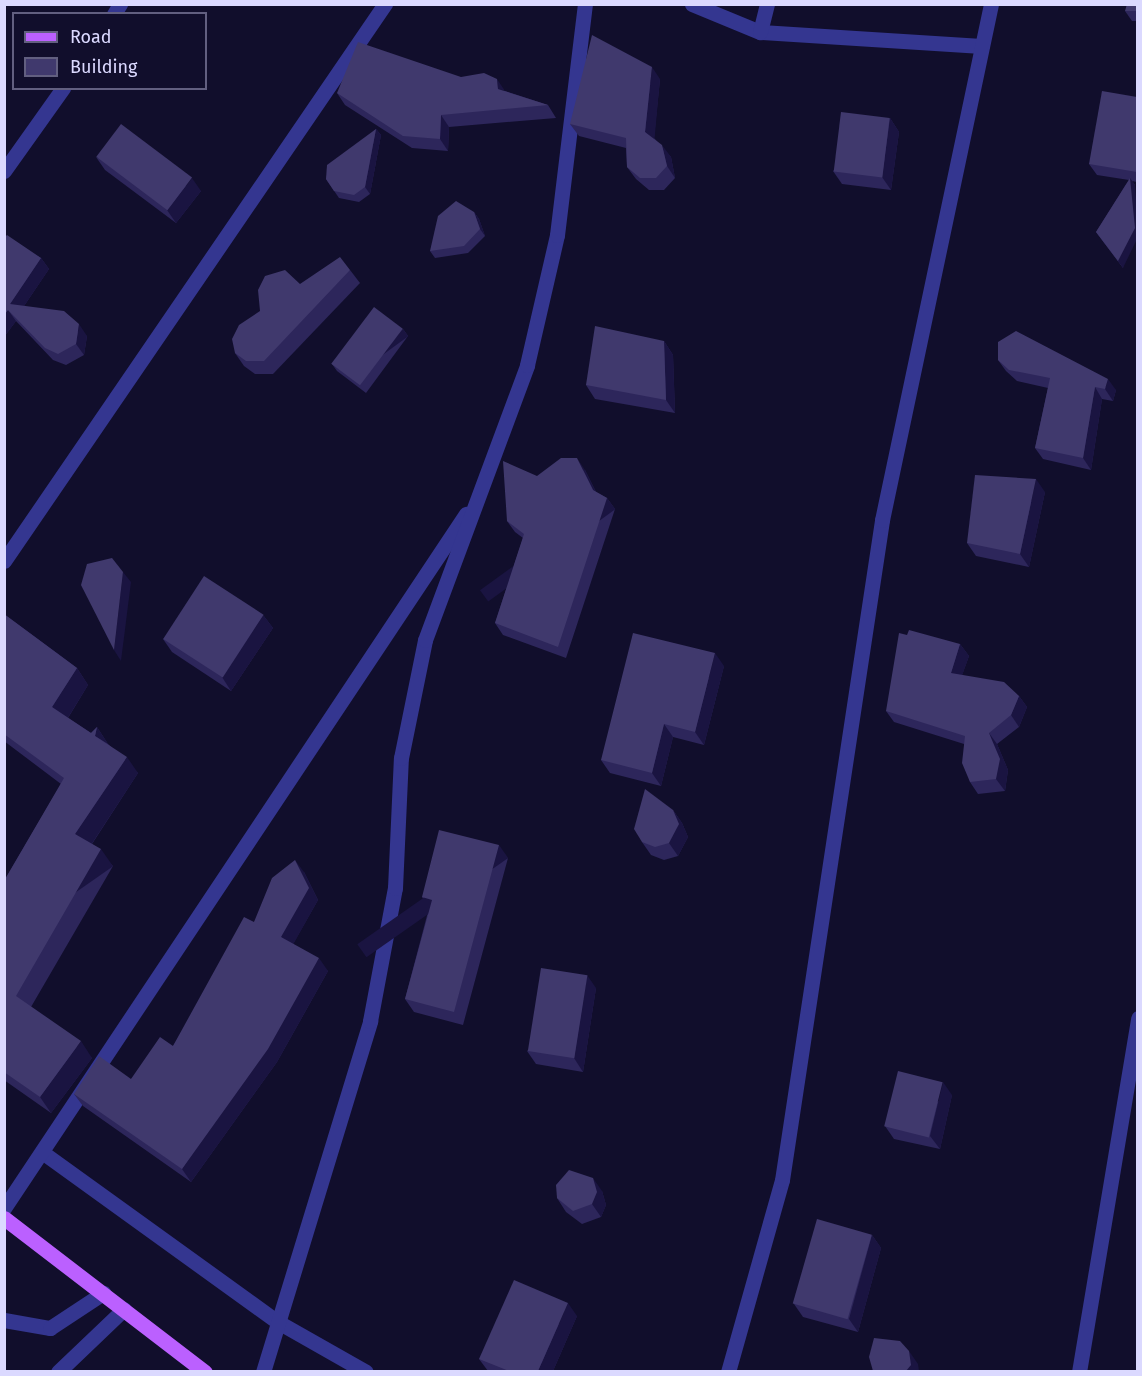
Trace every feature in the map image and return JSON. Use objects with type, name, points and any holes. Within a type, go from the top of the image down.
[{"type":"main road","points":[[4,1218],[205,1371]]},
{"type":"street","points":[[4,561],[385,4]]},
{"type":"street","points":[[263,1371],[370,1021],[395,888],[401,758],[425,640],[527,365],[557,235],[585,4]]},
{"type":"street","points":[[693,4],[760,32],[982,46]]},
{"type":"street","points":[[760,32],[767,4]]},
{"type":"street","points":[[728,1371],[782,1180],[882,520],[991,4]]},
{"type":"street","points":[[4,171],[62,90]]},
{"type":"street","points":[[4,1208],[482,491]]},
{"type":"street","points":[[1079,1371],[1137,1018]]},
{"type":"street","points":[[42,1152],[278,1322],[366,1371]]},
{"type":"street","points":[[4,1320],[50,1328],[103,1293]]},
{"type":"street","points":[[58,1371],[124,1309]]},
{"type":"building","points":[[1127,4],[1137,4],[1137,11],[1125,11]]},
{"type":"building","points":[[592,35],[652,67],[645,132],[662,145],[667,166],[656,178],[640,178],[627,167],[626,138],[570,124]]},
{"type":"building","points":[[358,42],[461,77],[484,73],[497,79],[498,89],[548,105],[441,115],[440,139],[403,136],[337,93]]},
{"type":"building","points":[[1102,91],[1137,97],[1137,172],[1089,164]]},
{"type":"building","points":[[841,112],[890,118],[882,178],[834,172]]},
{"type":"building","points":[[121,124],[192,178],[167,210],[96,157]]},
{"type":"building","points":[[376,129],[365,187],[354,195],[334,191],[326,179],[327,165]]},
{"type":"building","points":[[1130,178],[1135,228],[1118,261],[1096,232]]},
{"type":"building","points":[[456,201],[474,212],[480,229],[464,246],[430,251],[438,216]]},
{"type":"building","points":[[7,235],[41,258],[10,304],[64,311],[79,324],[76,344],[58,354],[45,348],[8,310],[4,315],[4,238]]},
{"type":"building","points":[[340,257],[350,270],[264,361],[246,361],[235,353],[232,339],[239,325],[260,311],[258,290],[265,276],[285,270],[300,284]]},
{"type":"building","points":[[374,307],[403,329],[360,385],[331,364]]},
{"type":"building","points":[[595,326],[664,341],[666,400],[586,385]]},
{"type":"building","points":[[1016,331],[1108,379],[1105,389],[1095,387],[1083,458],[1035,448],[1050,378],[1009,370],[998,360],[998,342]]},
{"type":"building","points":[[561,458],[577,458],[593,490],[607,498],[558,647],[495,623],[524,534],[507,521],[503,461],[537,476]]},
{"type":"building","points":[[975,475],[1036,479],[1020,554],[967,543]]},
{"type":"building","points":[[112,558],[123,572],[114,650],[81,585],[87,564]]},
{"type":"building","points":[[204,576],[264,615],[223,678],[163,639]]},
{"type":"building","points":[[4,614],[77,668],[52,707],[91,733],[97,727],[95,736],[127,757],[75,834],[101,849],[16,996],[81,1041],[40,1097],[4,1072],[4,881],[64,778],[4,734]]},
{"type":"building","points":[[909,630],[960,644],[951,673],[1004,682],[1019,696],[1011,715],[989,733],[1000,759],[996,779],[970,782],[962,763],[965,736],[886,711],[899,633],[907,635]]},
{"type":"building","points":[[633,633],[715,653],[695,732],[664,724],[652,773],[601,760]]},
{"type":"building","points":[[645,789],[673,810],[679,824],[669,843],[655,847],[642,842],[634,829]]},
{"type":"building","points":[[439,830],[499,845],[454,1012],[405,999],[432,900],[422,897]]},
{"type":"building","points":[[295,860],[309,888],[281,937],[319,958],[268,1049],[182,1169],[74,1094],[99,1056],[131,1079],[160,1037],[173,1046],[244,917],[254,922],[272,878]]},
{"type":"building","points":[[541,968],[587,975],[574,1058],[528,1051]]},
{"type":"building","points":[[898,1071],[943,1082],[929,1137],[884,1126]]},
{"type":"building","points":[[569,1170],[593,1178],[597,1192],[592,1204],[573,1211],[557,1198],[556,1185]]},
{"type":"building","points":[[817,1219],[872,1235],[848,1319],[793,1304]]},
{"type":"building","points":[[514,1280],[568,1303],[538,1371],[509,1371],[479,1359]]},
{"type":"building","points":[[874,1338],[900,1341],[909,1351],[911,1365],[906,1371],[873,1371],[869,1357]]}]
